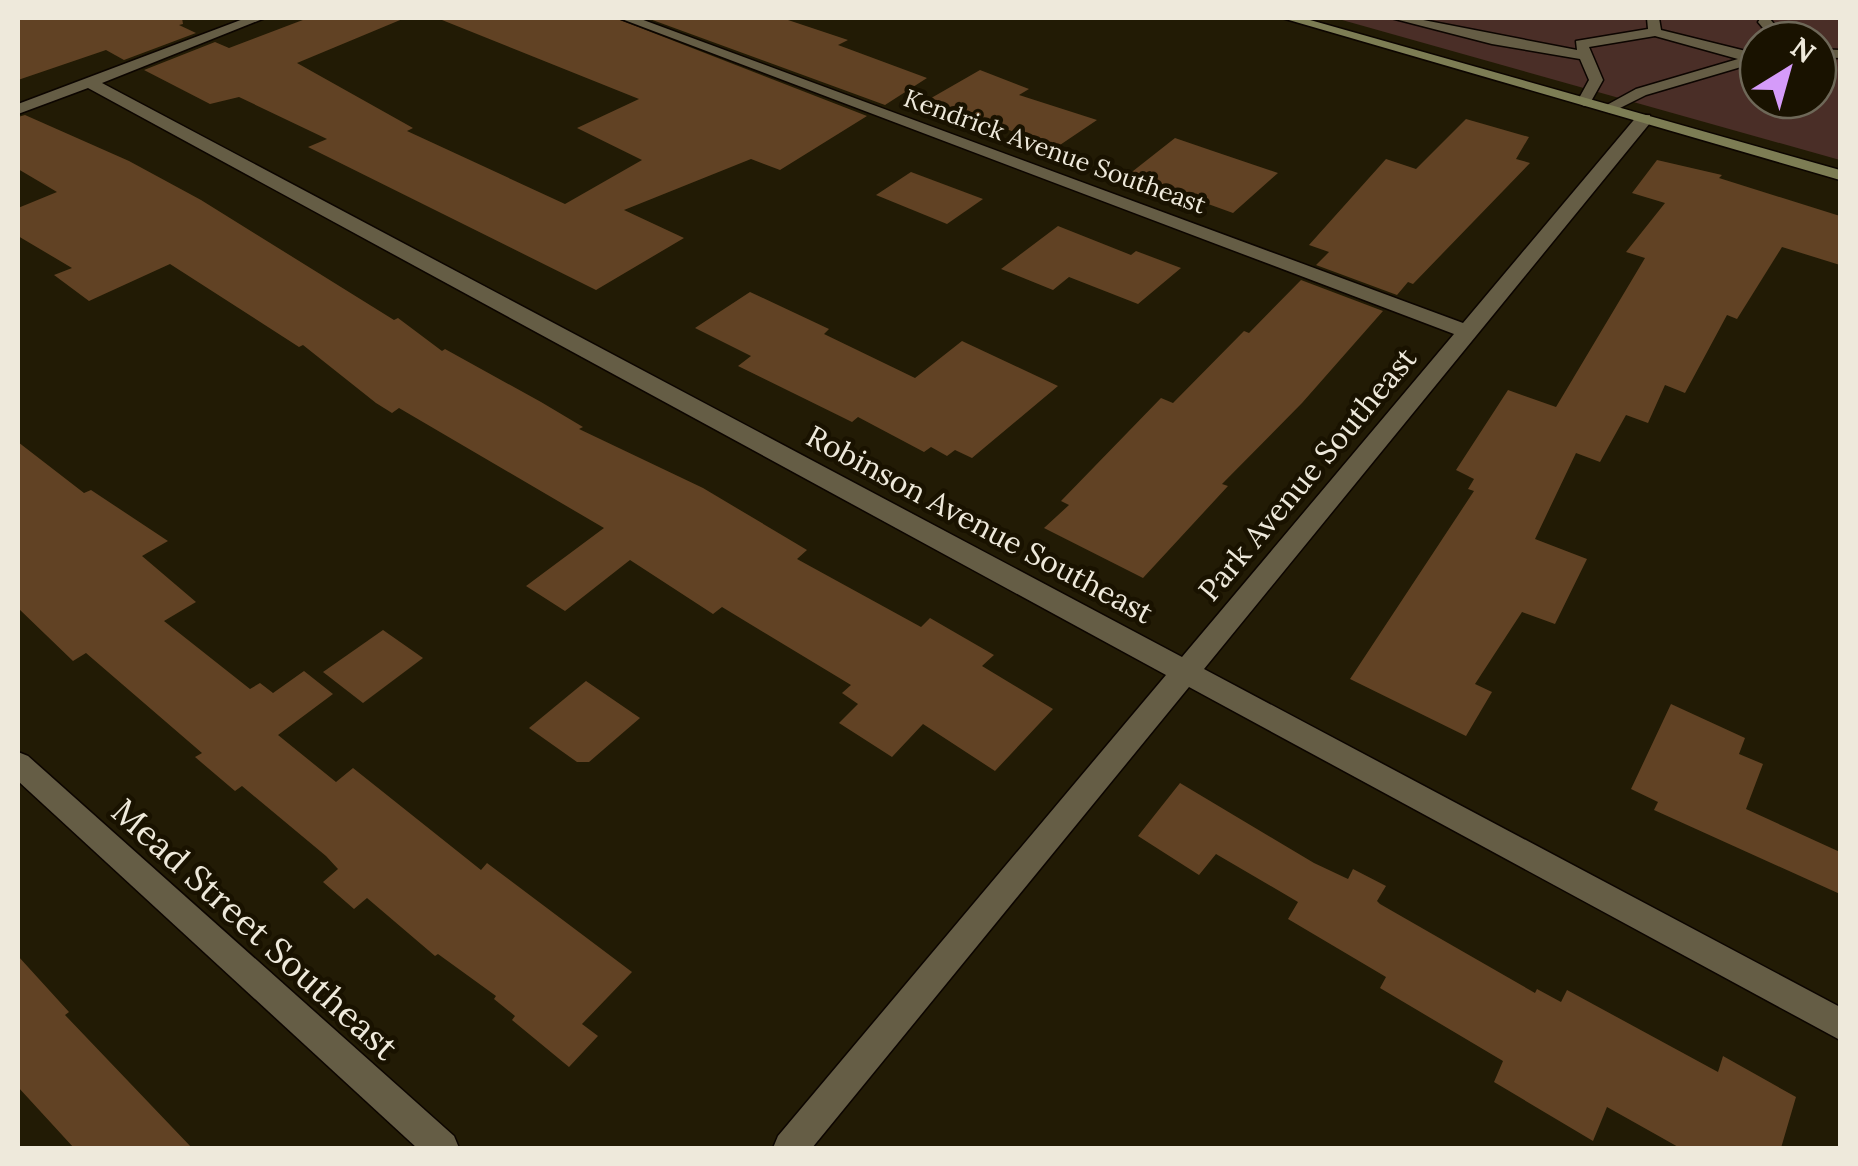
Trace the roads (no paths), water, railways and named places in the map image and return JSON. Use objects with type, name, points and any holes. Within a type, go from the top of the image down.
[{"type":"street","points":[[18,110],[258,18]]},
{"type":"street","name":"Kendrick Avenue Southeast","points":[[626,18],[1467,332]]},
{"type":"street","points":[[1289,18],[1840,175]]},
{"type":"street","name":"Robinson Avenue Southeast","points":[[89,82],[1840,1024]]},
{"type":"street","name":"Park Avenue Southeast","points":[[790,1148],[1644,119]]},
{"type":"street","name":"Mead Street Southeast","points":[[18,764],[442,1148]]},
{"type":"lane","points":[[1398,18],[1586,56]]},
{"type":"lane","points":[[1584,102],[1596,80],[1581,44],[1654,25],[1738,53]]},
{"type":"lane","points":[[1610,110],[1640,92],[1738,64]]}]
